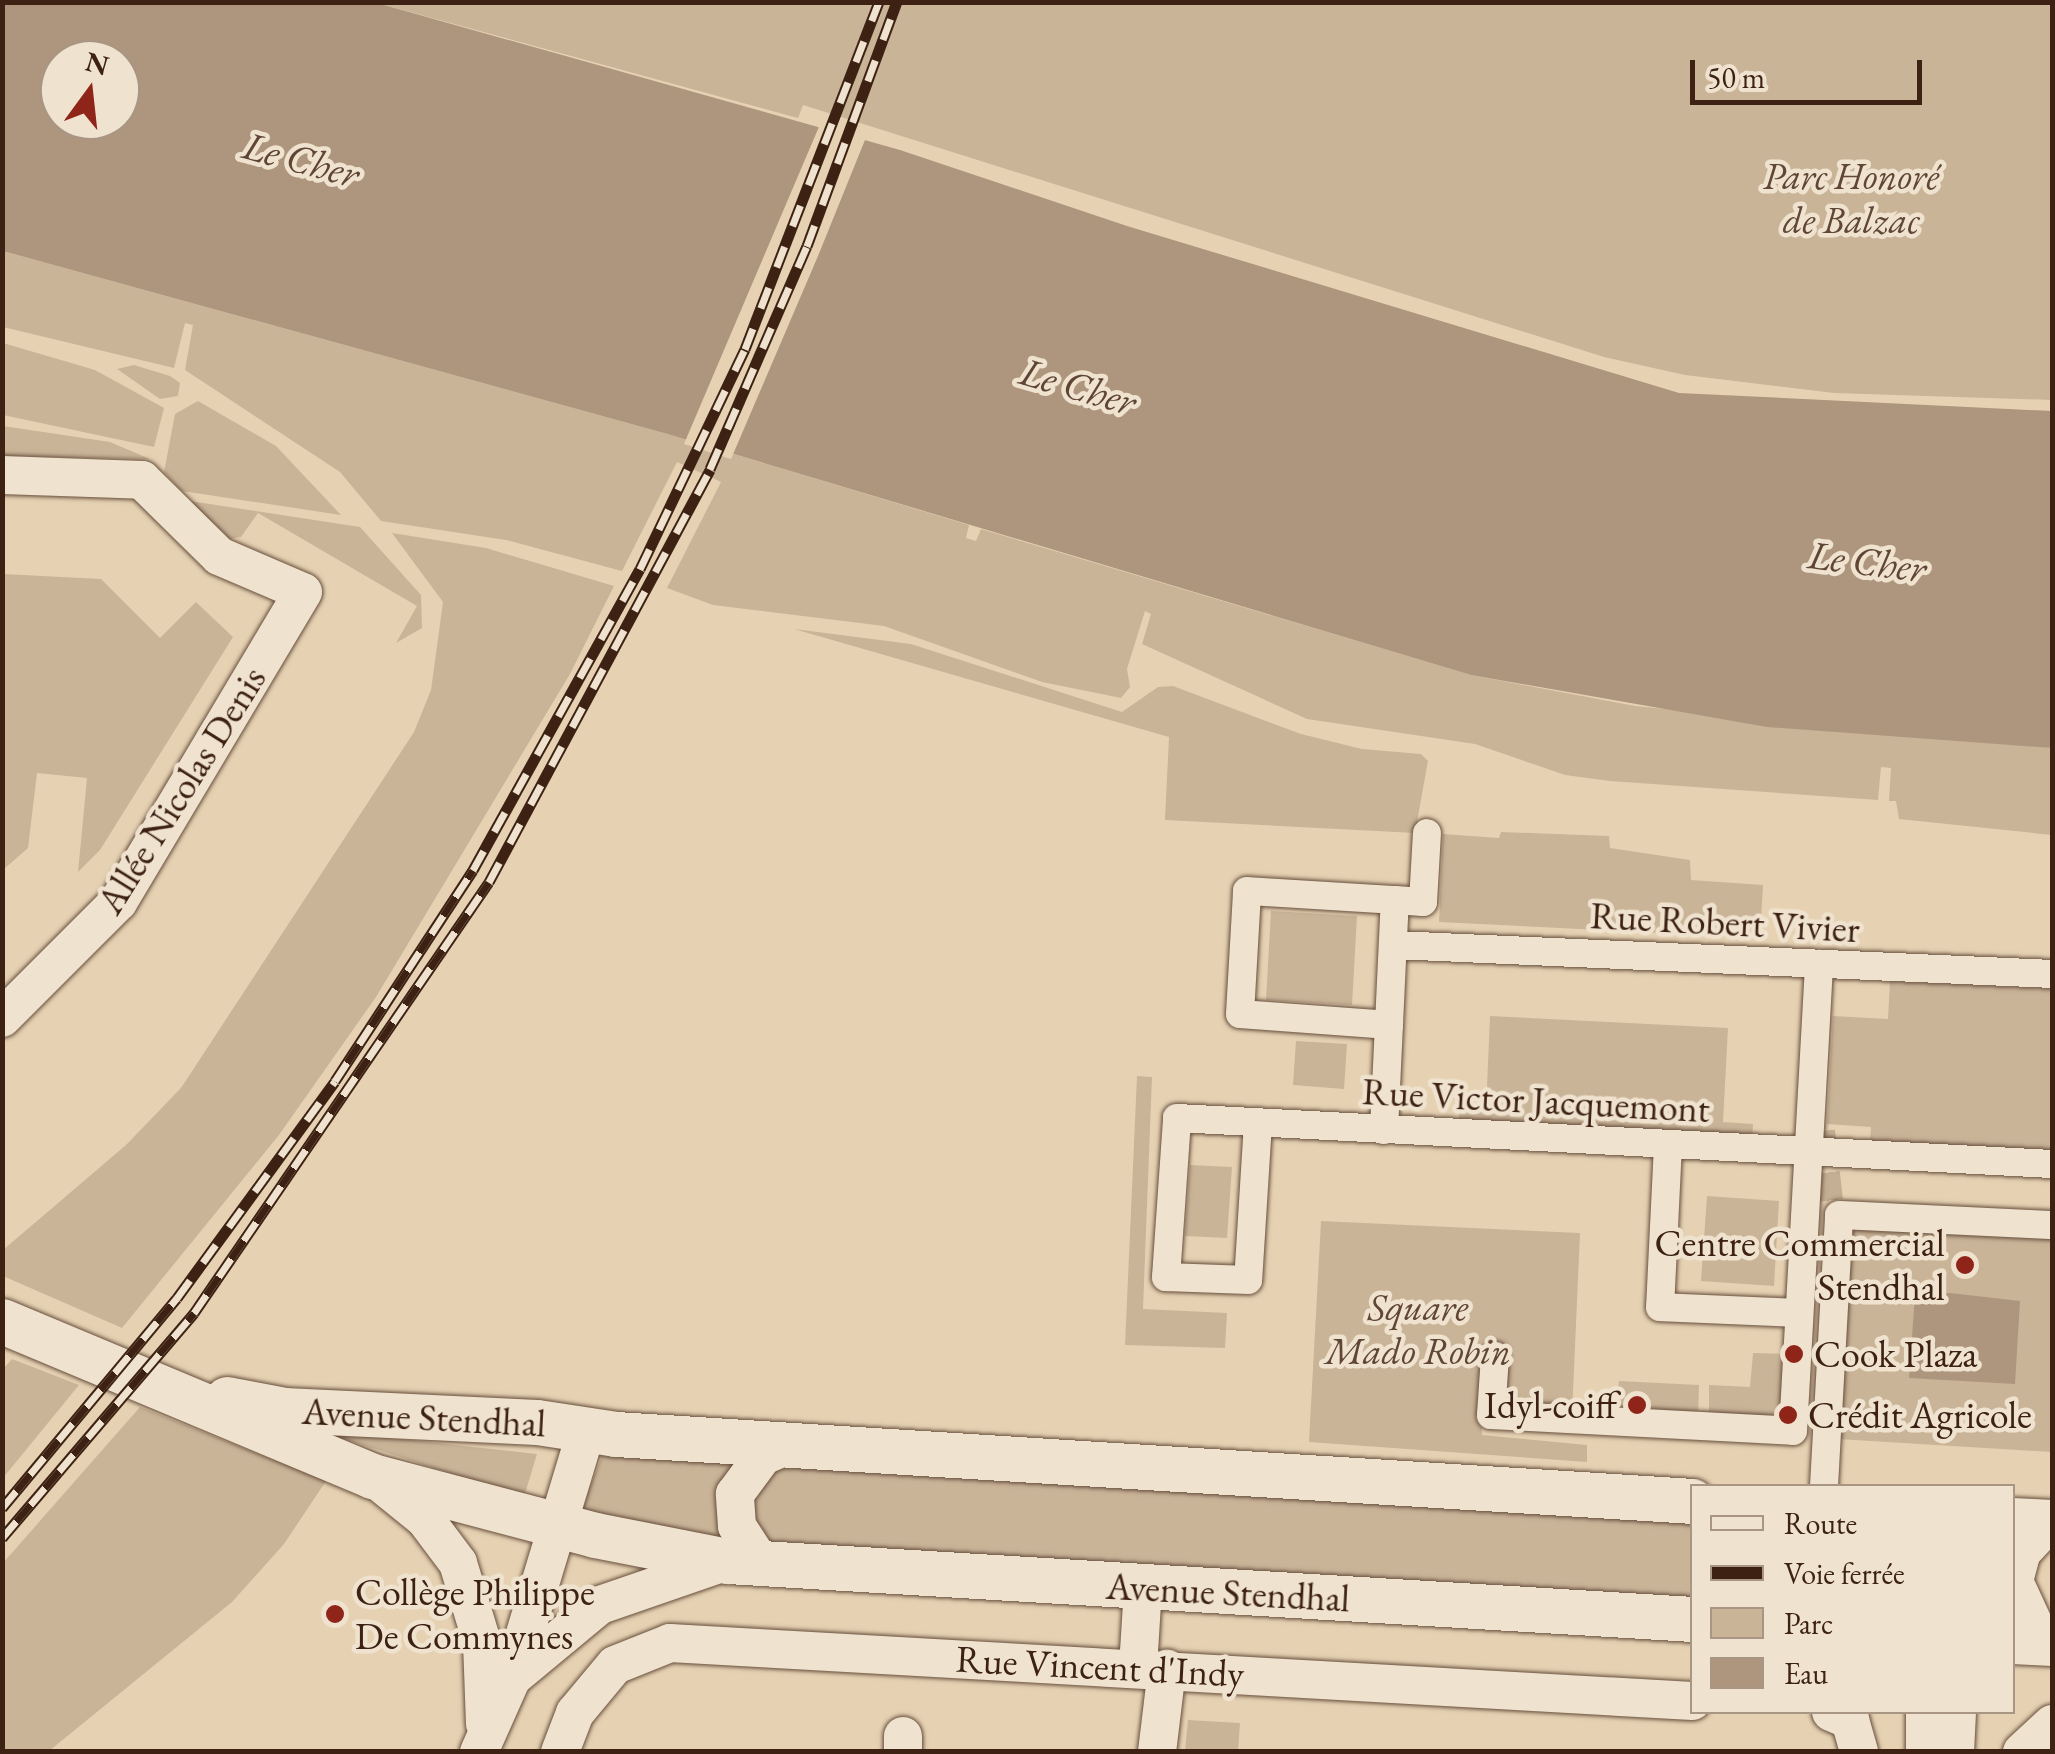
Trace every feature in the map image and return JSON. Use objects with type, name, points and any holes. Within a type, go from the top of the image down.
[{"type":"street","name":"Allée Nicolas Denis","points":[[2,475],[142,480],[219,556],[303,592],[118,902],[2,1018]]},
{"type":"street","points":[[1389,1025],[1240,1014],[1247,892],[1424,902],[1426,833]]},
{"type":"street","points":[[1384,1130],[1396,900]]},
{"type":"street","name":"Rue Robert Vivier","points":[[1394,945],[2052,974]]},
{"type":"street","points":[[1495,1356],[1491,1415],[1793,1430],[1819,964]]},
{"type":"street","name":"Rue Victor Jacquemont","points":[[1258,1122],[1248,1280],[1166,1276],[1177,1118],[1258,1122],[1384,1130],[1810,1153],[2052,1164]]},
{"type":"street","points":[[1668,1145],[1660,1306],[1797,1313]]},
{"type":"street","points":[[1824,1484],[1834,1212],[2052,1225]]},
{"type":"street","name":"Avenue Stendhal","points":[[2,1321],[176,1389],[278,1441],[372,1476],[547,1523],[746,1564],[1690,1619]]},
{"type":"street","name":"Avenue Stendhal","points":[[176,1389],[284,1410],[1690,1502]]},
{"type":"street","points":[[482,1741],[574,1427]]},
{"type":"street","points":[[498,1682],[600,1605],[746,1564],[735,1494],[763,1456],[793,1443]]},
{"type":"street","points":[[372,1476],[425,1519],[458,1563],[498,1682]]},
{"type":"street","points":[[2015,1577],[2022,1552],[2038,1522]]},
{"type":"street","points":[[2015,1584],[2036,1642]]},
{"type":"street","points":[[1143,1588],[1158,1752]]},
{"type":"street","name":"Rue Vincent d'Indy","points":[[560,1752],[575,1713],[615,1664],[670,1643],[1690,1701]]},
{"type":"street","points":[[1836,1714],[1850,1720],[1859,1752]]},
{"type":"street","points":[[1925,1752],[1926,1714]]},
{"type":"street","points":[[1955,1752],[1957,1714]]},
{"type":"street","points":[[2022,1752],[2052,1724]]},
{"type":"green space","name":"Parc Honoré de Balzac","points":[[377,3],[2052,3],[2052,400],[1834,393],[1685,375],[1604,357],[803,105],[798,118]]},
{"type":"green space","points":[[3,251],[664,433],[969,525],[966,538],[976,541],[981,529],[1471,675],[1635,706],[2052,748],[2052,835],[1899,819],[1896,801],[1889,801],[1891,768],[1881,767],[1878,800],[1610,781],[1565,775],[1475,744],[1307,719],[1142,644],[1151,614],[1145,611],[1127,669],[1130,687],[1121,698],[1042,682],[884,626],[713,605],[667,588],[721,482],[677,462],[622,571],[506,540],[381,521],[340,472],[185,370],[193,325],[185,323],[174,368],[3,327]]},
{"type":"green space","points":[[3,343],[95,370],[164,408],[154,447],[3,415]]},
{"type":"green space","points":[[134,365],[180,383],[178,396],[160,399],[117,369]]},
{"type":"green space","points":[[198,401],[276,446],[341,515],[182,491],[164,472],[175,414]]},
{"type":"green space","points":[[3,426],[110,442],[150,459],[3,456]]},
{"type":"green space","points":[[190,501],[360,527],[421,595],[422,628],[396,643],[417,606],[258,513],[241,537],[229,539]]},
{"type":"green space","points":[[392,533],[486,548],[614,586],[570,674],[376,997],[279,1135],[122,1328],[3,1276],[3,1250],[126,1145],[181,1088],[414,732],[431,690],[443,602]]},
{"type":"green space","points":[[3,574],[101,579],[160,638],[196,602],[233,637],[100,850],[78,872],[87,778],[37,773],[28,848],[3,870]]},
{"type":"green space","points":[[794,629],[911,644],[1122,712],[1158,687],[1173,686],[1301,734],[1362,749],[1421,754],[1428,761],[1415,833],[1165,820],[1169,737]]},
{"type":"green space","points":[[1501,832],[1609,836],[1610,848],[1690,860],[1691,880],[1763,885],[1760,938],[1439,922],[1443,834],[1499,838]]},
{"type":"green space","points":[[1271,911],[1357,916],[1352,1005],[1266,1000]]},
{"type":"green space","points":[[1890,981],[2052,989],[2052,1155],[1870,1145],[1871,1127],[1827,1124],[1833,1016],[1888,1019]]},
{"type":"green space","points":[[1490,1016],[1728,1028],[1723,1122],[1753,1124],[1752,1140],[1459,1126],[1459,1110],[1486,1110]]},
{"type":"green space","points":[[1296,1041],[1347,1044],[1344,1089],[1293,1085]]},
{"type":"green space","points":[[1137,1076],[1152,1077],[1143,1309],[1227,1313],[1225,1348],[1125,1345]]},
{"type":"green space","points":[[1190,1165],[1232,1167],[1227,1238],[1185,1236]]},
{"type":"green space","points":[[1707,1196],[1779,1201],[1774,1286],[1701,1281]]},
{"type":"green space","name":"Square Mado Robin","points":[[1321,1221],[1580,1233],[1572,1415],[1482,1410],[1482,1435],[1587,1445],[1587,1462],[1309,1442]]},
{"type":"green space","points":[[1849,1222],[2052,1233],[2052,1452],[1838,1439]]},
{"type":"green space","points":[[1753,1353],[1784,1354],[1781,1427],[1709,1423],[1709,1385],[1750,1387]]},
{"type":"green space","points":[[12,1359],[79,1385],[3,1478],[3,1369]]},
{"type":"green space","points":[[1619,1381],[1699,1385],[1698,1422],[1614,1417]]},
{"type":"green space","points":[[140,1407],[326,1481],[284,1544],[232,1602],[49,1751],[3,1751],[3,1563]]},
{"type":"green space","points":[[317,1430],[537,1454],[524,1497]]},
{"type":"green space","points":[[603,1454],[732,1460],[728,1537],[722,1542],[580,1512]]},
{"type":"green space","points":[[775,1462],[1690,1513],[1690,1601],[779,1548],[759,1534],[751,1508],[755,1482]]},
{"type":"green space","points":[[1188,1720],[1240,1723],[1238,1751],[1185,1751]]},
{"type":"water","name":"Le Cher","points":[[3,3],[377,3],[900,150],[1127,226],[1679,393],[2052,411],[2052,748],[1767,727],[1471,675],[664,433],[3,251]]},
{"type":"water","points":[[1950,1293],[2020,1301],[2015,1384],[1909,1378],[1915,1295]]},
{"type":"pier","points":[[821,122],[867,135],[818,256],[731,459],[684,444]]},
{"type":"tunnel","points":[[1821,1131],[1830,1209]]},
{"type":"railway","points":[[2,1508],[177,1298],[335,1081],[473,870],[640,569],[745,349],[879,2]]},
{"type":"railway","points":[[2,1538],[194,1313],[489,882],[710,469],[807,246],[897,2]]},
{"type":"place","name":"Centre Commercial Stendhal","points":[[1965,1265]]},
{"type":"place","name":"Cook Plaza","points":[[1794,1354]]},
{"type":"place","name":"Idyl-coiff","points":[[1637,1405]]},
{"type":"place","name":"Crédit Agricole","points":[[1788,1415]]},
{"type":"place","name":"Collège Philippe De Commynes","points":[[335,1614]]}]
